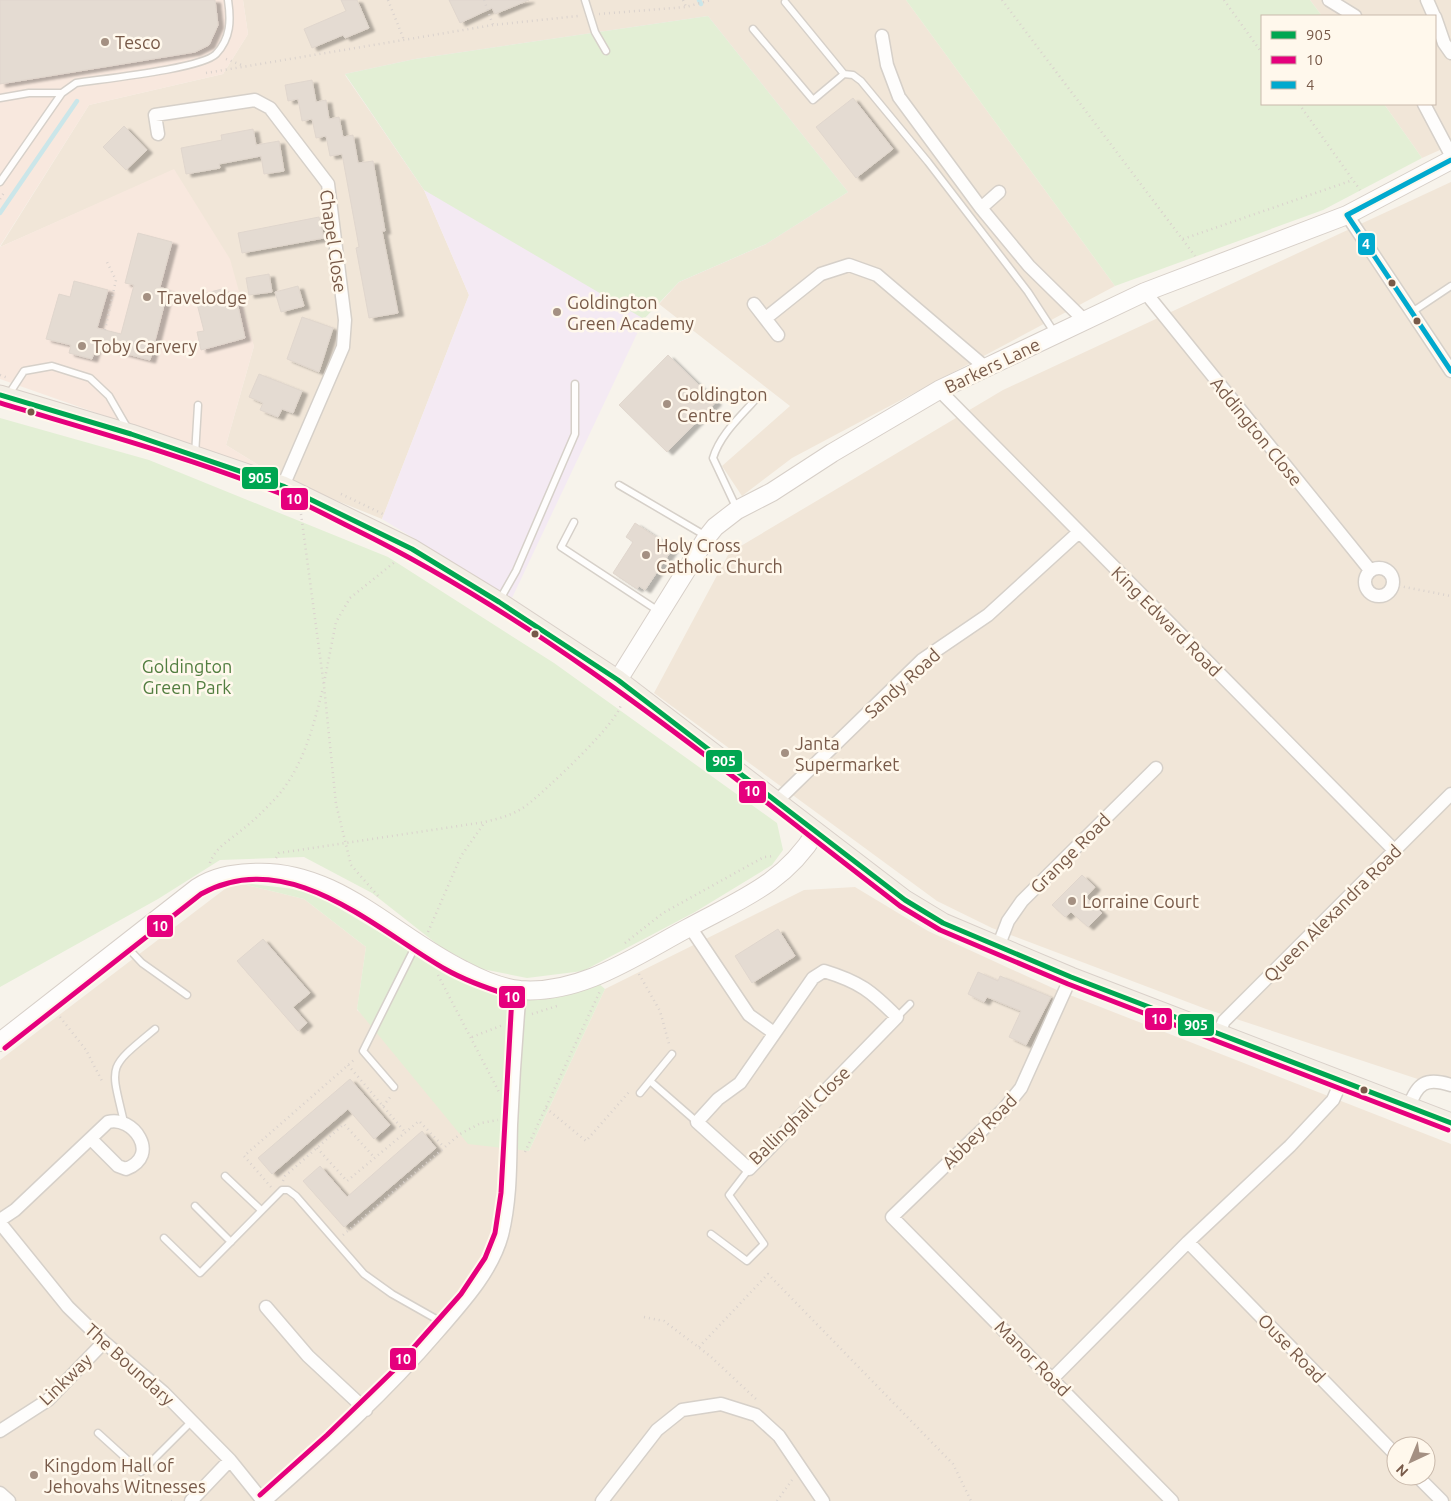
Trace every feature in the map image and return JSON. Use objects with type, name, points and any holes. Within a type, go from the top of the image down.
[{"type":"main road","points":[[3,396],[131,434],[291,490],[412,550],[499,602],[618,680],[905,900],[943,923],[1071,977],[1218,1035],[1451,1123]]},
{"type":"street","points":[[1329,0],[1353,15]]},
{"type":"street","points":[[1427,0],[1434,15]]},
{"type":"street","points":[[1436,19],[1444,43],[1451,53]]},
{"type":"street","points":[[882,36],[887,65],[899,97],[982,208],[1029,266],[1084,320]]},
{"type":"street","name":"Chapel Close","points":[[158,134],[155,115],[255,100],[270,108],[328,184],[345,320],[343,347],[291,490]]},
{"type":"street","points":[[1425,105],[1451,155]]},
{"type":"street","name":"Barkers Lane","points":[[618,680],[707,537],[715,527],[737,510],[772,492],[832,453],[939,390],[1145,292],[1348,215],[1451,160]]},
{"type":"street","points":[[982,208],[1000,192]]},
{"type":"street","points":[[1348,215],[1451,372]]},
{"type":"street","points":[[766,318],[821,274],[848,265],[876,275],[986,367]]},
{"type":"street","name":"Addington Close","points":[[1145,292],[1370,570]]},
{"type":"street","points":[[754,304],[778,335]]},
{"type":"street","name":"King Edward Road","points":[[939,390],[1394,850]]},
{"type":"street","name":"Sandy Road","points":[[776,802],[922,660],[988,615],[1079,532]]},
{"type":"street","points":[[1381,567],[1391,573],[1394,584],[1386,595],[1377,597],[1367,591],[1364,579],[1370,570],[1381,567]]},
{"type":"street","name":"Grange Road","points":[[998,947],[1008,921],[1022,901],[1156,768]]},
{"type":"street","name":"Queen Alexandra Road","points":[[1218,1035],[1224,1021],[1451,794]]},
{"type":"street","points":[[0,1042],[211,879],[235,874],[269,872],[308,879],[346,896],[420,945],[483,980],[520,990],[553,987],[588,980],[630,960],[690,926],[746,899],[776,878],[803,853],[816,832]]},
{"type":"street","points":[[690,926],[749,1015],[774,1033]]},
{"type":"street","points":[[696,1122],[718,1099],[740,1083],[813,978],[824,972],[851,979],[876,996],[897,1017]]},
{"type":"street","name":"Abbey Road","points":[[892,1217],[1004,1109],[1021,1088],[1071,977]]},
{"type":"street","points":[[264,1501],[366,1410],[404,1372],[467,1298],[486,1271],[501,1236],[508,1204],[514,1058],[520,990]]},
{"type":"street","name":"Ballinghall Close","points":[[696,1122],[749,1169],[897,1017]]},
{"type":"street","points":[[1408,1107],[1414,1094],[1425,1082],[1438,1080],[1451,1084]]},
{"type":"street","points":[[1053,1378],[1188,1242],[1290,1146],[1333,1100],[1341,1082]]},
{"type":"street","points":[[0,1222],[16,1210],[108,1122],[116,1120],[124,1122],[142,1142],[144,1148],[142,1157],[133,1166],[126,1169],[118,1166],[91,1139]]},
{"type":"street","name":"Manor Road","points":[[892,1217],[1053,1378],[1172,1501]]},
{"type":"street","name":"The Boundary","points":[[0,1222],[68,1307],[104,1342],[163,1392],[230,1460],[264,1501]]},
{"type":"street","name":"Ouse Road","points":[[1188,1242],[1386,1444]]},
{"type":"street","points":[[266,1307],[308,1356],[366,1410]]},
{"type":"street","name":"Linkway","points":[[2,1426],[48,1400],[104,1342]]},
{"type":"street","points":[[602,1501],[657,1430],[682,1410],[721,1404],[756,1416],[779,1436],[823,1501]]},
{"type":"street","points":[[192,1501],[230,1460]]},
{"type":"street","points":[[1427,1486],[1442,1501]]},
{"type":"street","points":[[0,1493],[8,1501]]},
{"type":"lane","points":[[0,182],[62,93],[76,83],[192,64],[214,55],[226,41],[231,22],[228,0]]},
{"type":"lane","points":[[585,0],[595,32],[606,51]]},
{"type":"lane","points":[[786,2],[844,74],[853,75],[861,81],[928,162],[1028,292],[1055,334]]},
{"type":"lane","points":[[753,29],[813,100],[844,74]]},
{"type":"lane","points":[[0,98],[29,94],[62,93]]},
{"type":"lane","points":[[1412,312],[1451,286]]},
{"type":"lane","points":[[3,396],[24,371],[52,366],[90,378],[109,396],[131,434]]},
{"type":"lane","points":[[499,602],[516,571],[575,434],[575,384]]},
{"type":"lane","points":[[737,510],[713,458],[716,447],[755,400]]},
{"type":"lane","points":[[195,456],[198,405]]},
{"type":"lane","points":[[619,485],[707,537]]},
{"type":"lane","points":[[574,522],[561,547],[661,612]]},
{"type":"lane","points":[[394,1087],[363,1051],[420,945]]},
{"type":"lane","points":[[125,946],[142,962],[187,995]]},
{"type":"lane","name":"Ballinghall Close","points":[[897,1017],[910,1004]]},
{"type":"lane","points":[[124,1122],[114,1078],[115,1066],[124,1055],[155,1030]]},
{"type":"lane","points":[[640,1094],[672,1054]]},
{"type":"lane","name":"Ballinghall Close","points":[[650,1081],[696,1122]]},
{"type":"lane","points":[[711,1234],[747,1261],[764,1244],[729,1195],[749,1169]]},
{"type":"lane","points":[[225,1176],[261,1210]]},
{"type":"lane","points":[[164,1238],[200,1273],[279,1192],[288,1190],[296,1196],[364,1274],[392,1294],[445,1324]]},
{"type":"lane","points":[[195,1206],[230,1242]]},
{"type":"lane","points":[[98,1433],[141,1472],[192,1421]]},
{"type":"path","points":[[388,0],[404,40]]},
{"type":"path","points":[[484,0],[493,25]]},
{"type":"path","points":[[683,0],[686,7]]},
{"type":"path","points":[[198,74],[493,25],[590,14],[686,7],[711,0]]},
{"type":"path","points":[[1002,0],[1205,270]]},
{"type":"path","points":[[1224,0],[1261,52]]},
{"type":"path","points":[[214,55],[246,66]]},
{"type":"path","points":[[1299,105],[1370,204]]},
{"type":"path","points":[[1183,239],[1353,180]]},
{"type":"path","points":[[0,198],[6,190]]},
{"type":"path","points":[[105,330],[116,280],[107,262]]},
{"type":"path","points":[[291,490],[324,686],[336,804],[351,865],[384,902]]},
{"type":"path","points":[[211,879],[209,866],[212,856],[246,827],[289,782],[300,763],[313,730],[324,686],[336,622],[350,598],[412,550]]},
{"type":"path","points":[[1394,584],[1451,596]]},
{"type":"path","points":[[269,872],[279,853],[485,822],[508,816],[527,805],[594,742],[622,706],[618,680]]},
{"type":"path","points":[[420,945],[461,856],[485,822]]},
{"type":"path","points":[[630,960],[660,1011],[672,1054]]},
{"type":"path","points":[[436,972],[500,1094]]},
{"type":"path","points":[[510,1169],[522,1160],[601,991],[603,973]]},
{"type":"path","points":[[50,1004],[86,1050],[104,1084]]},
{"type":"path","points":[[363,1051],[244,1156],[279,1192],[285,1176],[344,1124],[374,1157]]},
{"type":"path","points":[[348,1065],[406,1132]]},
{"type":"path","points":[[546,1108],[586,1141],[628,1091],[640,1094]]},
{"type":"path","points":[[335,1242],[460,1134],[481,1123],[512,1118]]},
{"type":"path","points":[[317,1148],[347,1181],[419,1121],[444,1147]]},
{"type":"path","points":[[699,1347],[768,1274],[953,1464],[972,1501]]},
{"type":"path","points":[[644,1318],[664,1321],[699,1347],[763,1406]]},
{"type":"path","points":[[777,1501],[801,1468]]},
{"type":"shaded area","name":"Tesco","points":[[0,0],[243,0],[248,34],[223,74],[89,105],[0,246]]},
{"type":"shaded area","points":[[243,0],[906,0],[1115,286],[792,458],[742,496],[722,466],[790,406],[659,304],[679,282],[766,244],[345,75],[424,190],[469,295],[382,519],[276,476],[226,445],[254,346],[174,170],[0,247],[89,105],[223,74],[248,34]]},
{"type":"shaded area","points":[[1310,0],[1451,0],[1451,145],[1422,158],[1385,105],[1436,105],[1436,15],[1321,15]]},
{"type":"shaded area","name":"Goldington Green Academy","points":[[708,16],[848,192],[766,244],[679,282],[644,319],[512,598],[382,519],[469,295],[424,190],[345,74],[415,59]]},
{"type":"shaded area","points":[[174,169],[230,259],[254,346],[226,445],[276,476],[0,379],[0,247]]},
{"type":"shaded area","points":[[1451,182],[1451,1090],[1206,1009],[992,928],[937,901],[654,693],[729,553],[1003,390]]},
{"type":"shaded area","points":[[234,882],[304,899],[366,947],[357,1010],[529,1151],[605,989],[804,890],[855,887],[928,931],[1057,990],[1451,1144],[1451,1501],[0,1501],[0,1060]]},
{"type":"green space","points":[[906,0],[1310,0],[1321,15],[1261,15],[1261,105],[1385,105],[1422,158],[1323,210],[1115,286]]},
{"type":"green space","name":"Goldington Green Academy","points":[[708,16],[848,192],[766,244],[679,282],[644,319],[424,190],[345,74],[415,59]]},
{"type":"green space","name":"Goldington Green Park","points":[[0,418],[149,460],[388,557],[554,663],[777,823],[783,850],[772,865],[695,912],[583,971],[527,978],[482,969],[442,948],[372,893],[304,857],[220,860],[158,899],[0,987]]},
{"type":"green space","points":[[235,882],[310,891],[461,981],[493,992],[598,983],[605,989],[529,1151],[468,1144],[357,1009],[366,947],[304,899]]},
{"type":"building","name":"Tesco","points":[[0,0],[215,0],[218,25],[209,45],[195,52],[0,84]]},
{"type":"building","points":[[341,0],[357,0],[369,28],[345,38],[343,35],[312,48],[304,29],[346,11]]},
{"type":"building","points":[[449,0],[529,0],[495,14],[492,8],[460,23]]},
{"type":"building","points":[[312,80],[316,102],[326,100],[329,119],[339,117],[343,137],[353,135],[358,163],[373,161],[385,231],[382,231],[398,313],[369,318],[356,248],[359,247],[342,154],[330,156],[326,136],[316,138],[312,119],[302,121],[298,99],[288,101],[285,85]]},
{"type":"building","points":[[853,98],[893,149],[856,178],[816,127]]},
{"type":"building","points":[[124,126],[147,150],[126,170],[103,147]]},
{"type":"building","points":[[253,129],[256,145],[279,141],[284,171],[264,174],[261,156],[219,164],[220,168],[186,174],[181,148],[222,140],[221,135]]},
{"type":"building","points":[[319,217],[324,238],[242,253],[238,233]]},
{"type":"building","points":[[138,233],[172,242],[160,287],[168,290],[150,360],[96,346],[92,359],[69,353],[71,345],[46,339],[59,294],[70,297],[74,281],[108,290],[97,328],[121,334],[134,285],[125,283]]},
{"type":"building","points":[[269,274],[272,292],[249,295],[246,278]]},
{"type":"building","points":[[298,286],[304,306],[281,312],[275,292]]},
{"type":"building","points":[[222,289],[224,296],[235,293],[245,338],[201,350],[197,332],[204,331],[195,296]]},
{"type":"building","points":[[302,317],[333,328],[319,372],[287,359]]},
{"type":"building","name":"Goldington Centre","points":[[668,355],[716,402],[667,452],[619,405]]},
{"type":"building","points":[[259,374],[302,391],[293,413],[282,409],[278,417],[260,410],[263,403],[249,397]]},
{"type":"building","name":"Holy Cross Catholic Church","points":[[635,523],[673,548],[645,590],[639,586],[637,589],[613,573],[633,542],[626,537]]},
{"type":"building","name":"Lorraine Court","points":[[1082,875],[1095,887],[1086,897],[1102,913],[1088,927],[1071,912],[1065,917],[1052,905]]},
{"type":"building","points":[[778,929],[795,956],[752,983],[735,956]]},
{"type":"building","points":[[263,939],[310,993],[293,1007],[307,1023],[298,1031],[237,961]]},
{"type":"building","points":[[978,972],[998,981],[1000,976],[1051,997],[1026,1045],[1009,1037],[1021,1011],[987,997],[984,1002],[968,994]]},
{"type":"building","points":[[350,1079],[390,1125],[374,1139],[348,1109],[272,1174],[258,1158]]},
{"type":"building","points":[[422,1131],[436,1148],[344,1227],[303,1181],[320,1166],[347,1197]]},
{"type":"waterway","points":[[699,0],[701,4]]},
{"type":"waterway","points":[[0,213],[77,101]]},
{"type":"transit line","name":"4","points":[[1451,160],[1347,215],[1451,371]]},
{"type":"transit line","name":"905","points":[[0,395],[131,434],[283,486],[412,549],[499,602],[618,680],[905,900],[943,923],[1071,977],[1451,1123]]},
{"type":"transit line","name":"10","points":[[0,403],[175,456],[279,493],[317,510],[428,568],[499,610],[569,656],[703,754],[900,906],[940,930],[1068,984],[1448,1130]]},
{"type":"transit line","name":"10","points":[[5,1048],[201,894],[234,882],[266,879],[298,886],[329,898],[360,915],[445,969],[478,984],[512,996],[501,1193],[495,1233],[485,1258],[461,1294],[392,1372],[327,1435],[260,1495]]},
{"type":"place","name":"Tesco","points":[[105,42]]},
{"type":"place","name":"Travelodge","points":[[147,297]]},
{"type":"place","name":"Goldington Green Academy","points":[[557,312]]},
{"type":"place","name":"Toby Carvery","points":[[82,346]]},
{"type":"place","name":"Goldington Centre","points":[[667,404]]},
{"type":"place","name":"Holy Cross Catholic Church","points":[[646,555]]},
{"type":"place","name":"Janta Supermarket","points":[[785,753]]},
{"type":"place","name":"Lorraine Court","points":[[1072,901]]},
{"type":"place","name":"Kingdom Hall of Jehovahs Witnesses","points":[[34,1475]]}]
